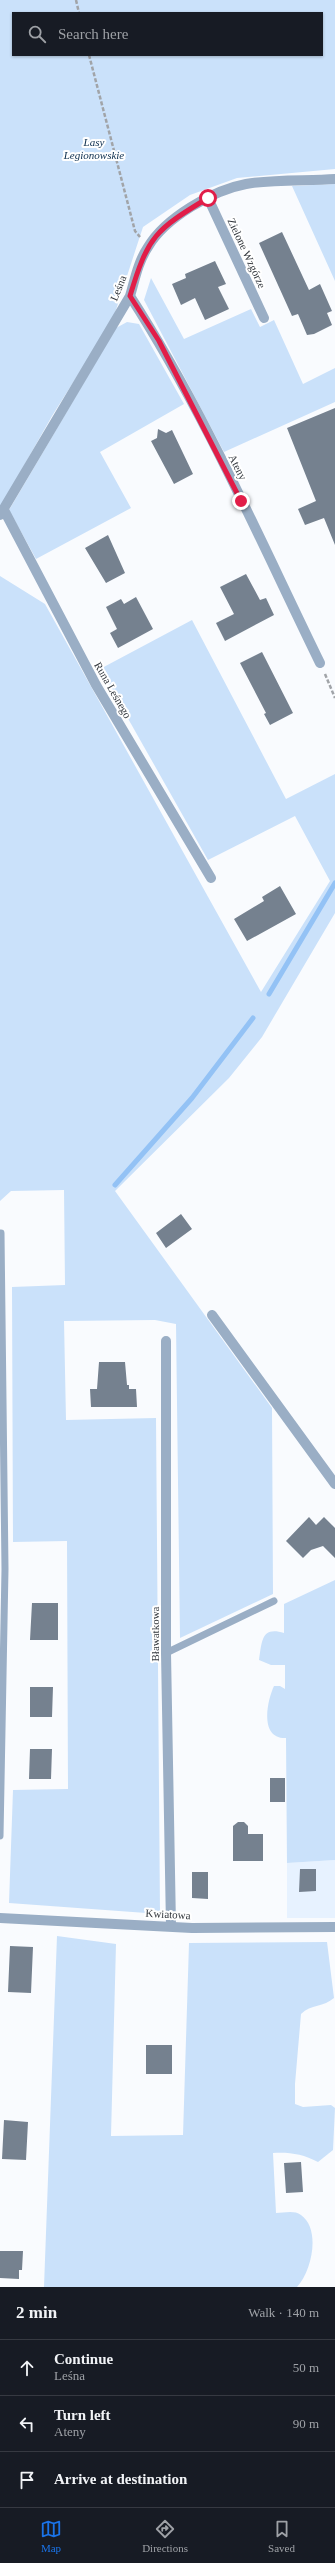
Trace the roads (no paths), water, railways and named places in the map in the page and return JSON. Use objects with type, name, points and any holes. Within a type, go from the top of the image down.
[{"type":"street","name":"Leśna","points":[[2,512],[130,296],[141,260],[148,246],[161,229],[208,198],[247,184],[335,179]]},
{"type":"street","name":"Zielone Wzgórze","points":[[208,198],[264,318]]},
{"type":"street","name":"Ateny","points":[[130,296],[159,341],[241,501],[320,662]]},
{"type":"street","name":"Runa Leśnego","points":[[2,512],[96,685],[211,878]]},
{"type":"street","points":[[212,1315],[335,1484]]},
{"type":"street","name":"Bławatkowa","points":[[166,1341],[166,1652],[170,1926]]},
{"type":"street","name":"Kwiatowa","points":[[0,1918],[170,1926],[335,1927]]},
{"type":"lane","points":[[0,1836],[5,1569],[1,1233]]},
{"type":"lane","points":[[166,1652],[274,1600]]},
{"type":"waterway","points":[[269,994],[335,883]]},
{"type":"waterway","points":[[115,1185],[192,1098],[253,1018]]},
{"type":"park label","name":"Lasy Legionowskie","points":[[94,148]]}]
